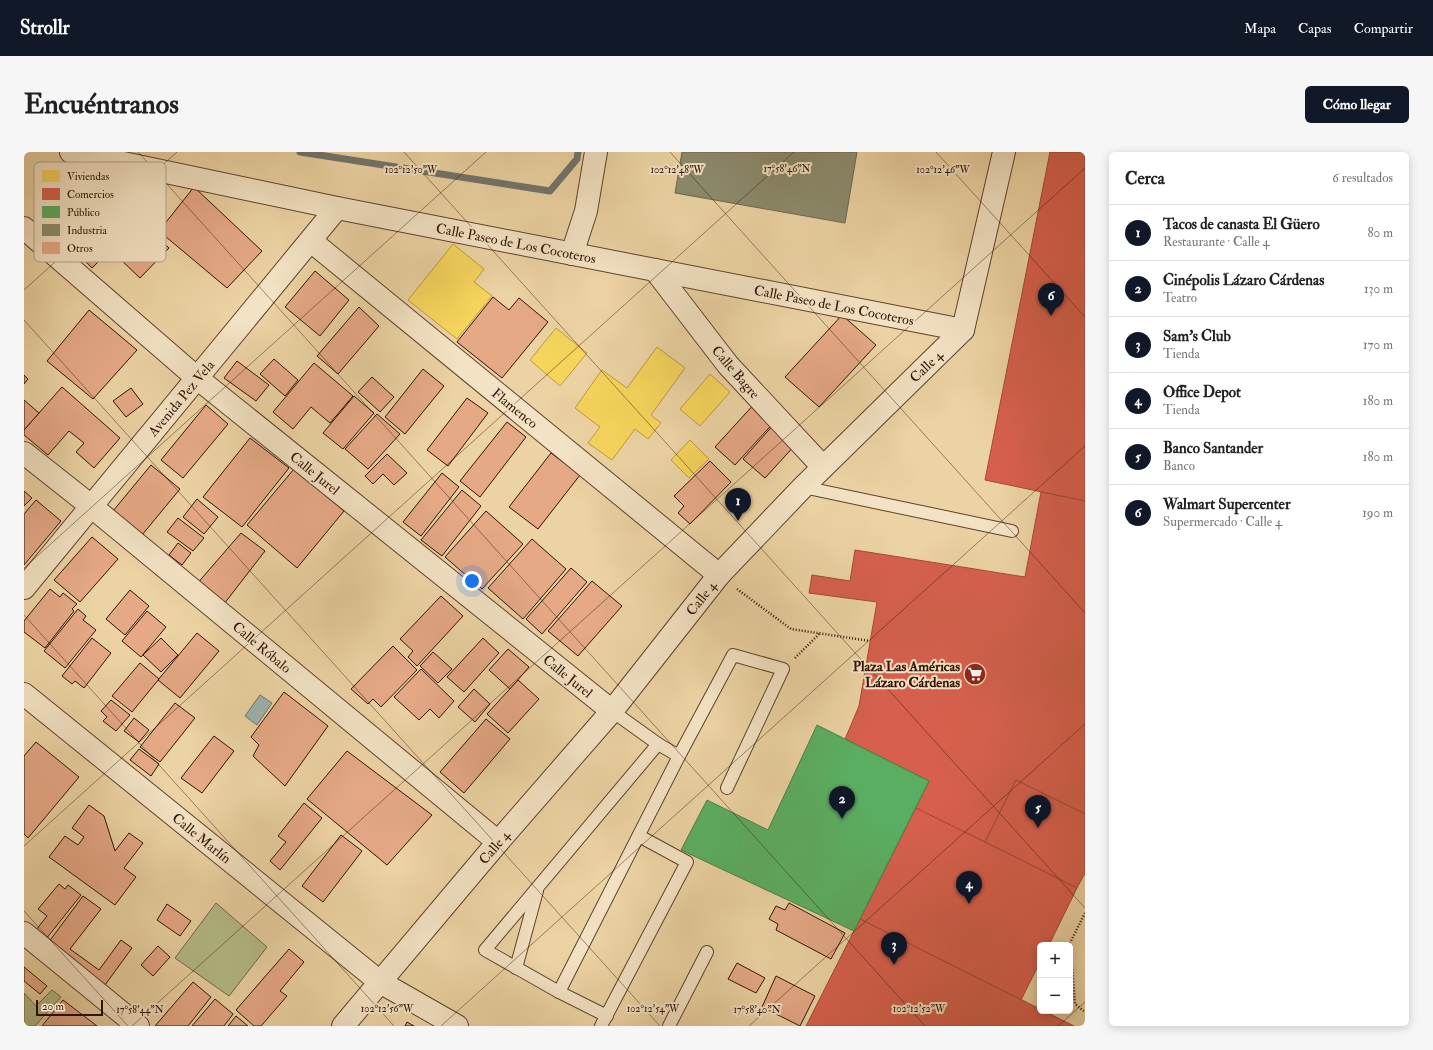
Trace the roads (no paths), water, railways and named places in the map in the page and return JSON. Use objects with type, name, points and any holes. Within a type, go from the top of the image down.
[{"type":"street","name":"Calle Paseo de Los Cocoteros","points":[[71,152],[118,162]]},
{"type":"street","points":[[572,254],[586,211],[596,152]]},
{"type":"street","points":[[963,330],[1004,152]]},
{"type":"street","name":"Calle Paseo de Los Cocoteros","points":[[166,172],[337,208],[963,330]]},
{"type":"street","name":"Avenida Pez Vela","points":[[24,588],[337,208]]},
{"type":"street","name":"Calle Jurel","points":[[24,228],[34,237]]},
{"type":"street","name":"Flamenco","points":[[310,241],[719,576]]},
{"type":"street","name":"Calle Jurel","points":[[63,262],[197,378],[612,711]]},
{"type":"street","name":"Calle Bagre","points":[[655,270],[728,365],[823,467]]},
{"type":"street","name":"Calle 4","points":[[343,1026],[498,842],[612,711],[719,576],[803,487],[963,330]]},
{"type":"street","name":"Calle Róbalo","points":[[24,453],[91,506],[498,842]]},
{"type":"street","name":"Calle Marlín","points":[[24,694],[380,982],[457,1026]]},
{"type":"street","points":[[24,933],[138,1026]]},
{"type":"lane","points":[[803,487],[1012,531]]},
{"type":"lane","points":[[559,992],[679,756],[733,655],[783,669],[727,788]]},
{"type":"lane","points":[[612,711],[658,744],[679,756]]},
{"type":"lane","points":[[639,836],[686,862],[604,1021],[559,992],[485,950],[658,744]]},
{"type":"lane","points":[[516,968],[538,888]]},
{"type":"lane","points":[[669,1026],[708,952]]},
{"type":"water","points":[[260,695],[272,703],[257,725],[245,716]]},
{"type":"waterway","points":[[300,152],[550,191],[577,159],[578,152]]},
{"type":"place","name":"Walmart Supercenter","points":[[1051,316]]},
{"type":"place","name":"Tacos de canasta El Güero","points":[[738,521]]},
{"type":"place","name":"Plaza Las Américas Lázaro Cárdenas","points":[[975,674]]},
{"type":"place","name":"Cinépolis Lázaro Cárdenas","points":[[842,819]]},
{"type":"place","name":"Banco Santander","points":[[1038,828]]},
{"type":"place","name":"Office Depot","points":[[969,904]]},
{"type":"place","name":"Sam's Club","points":[[894,965]]}]
